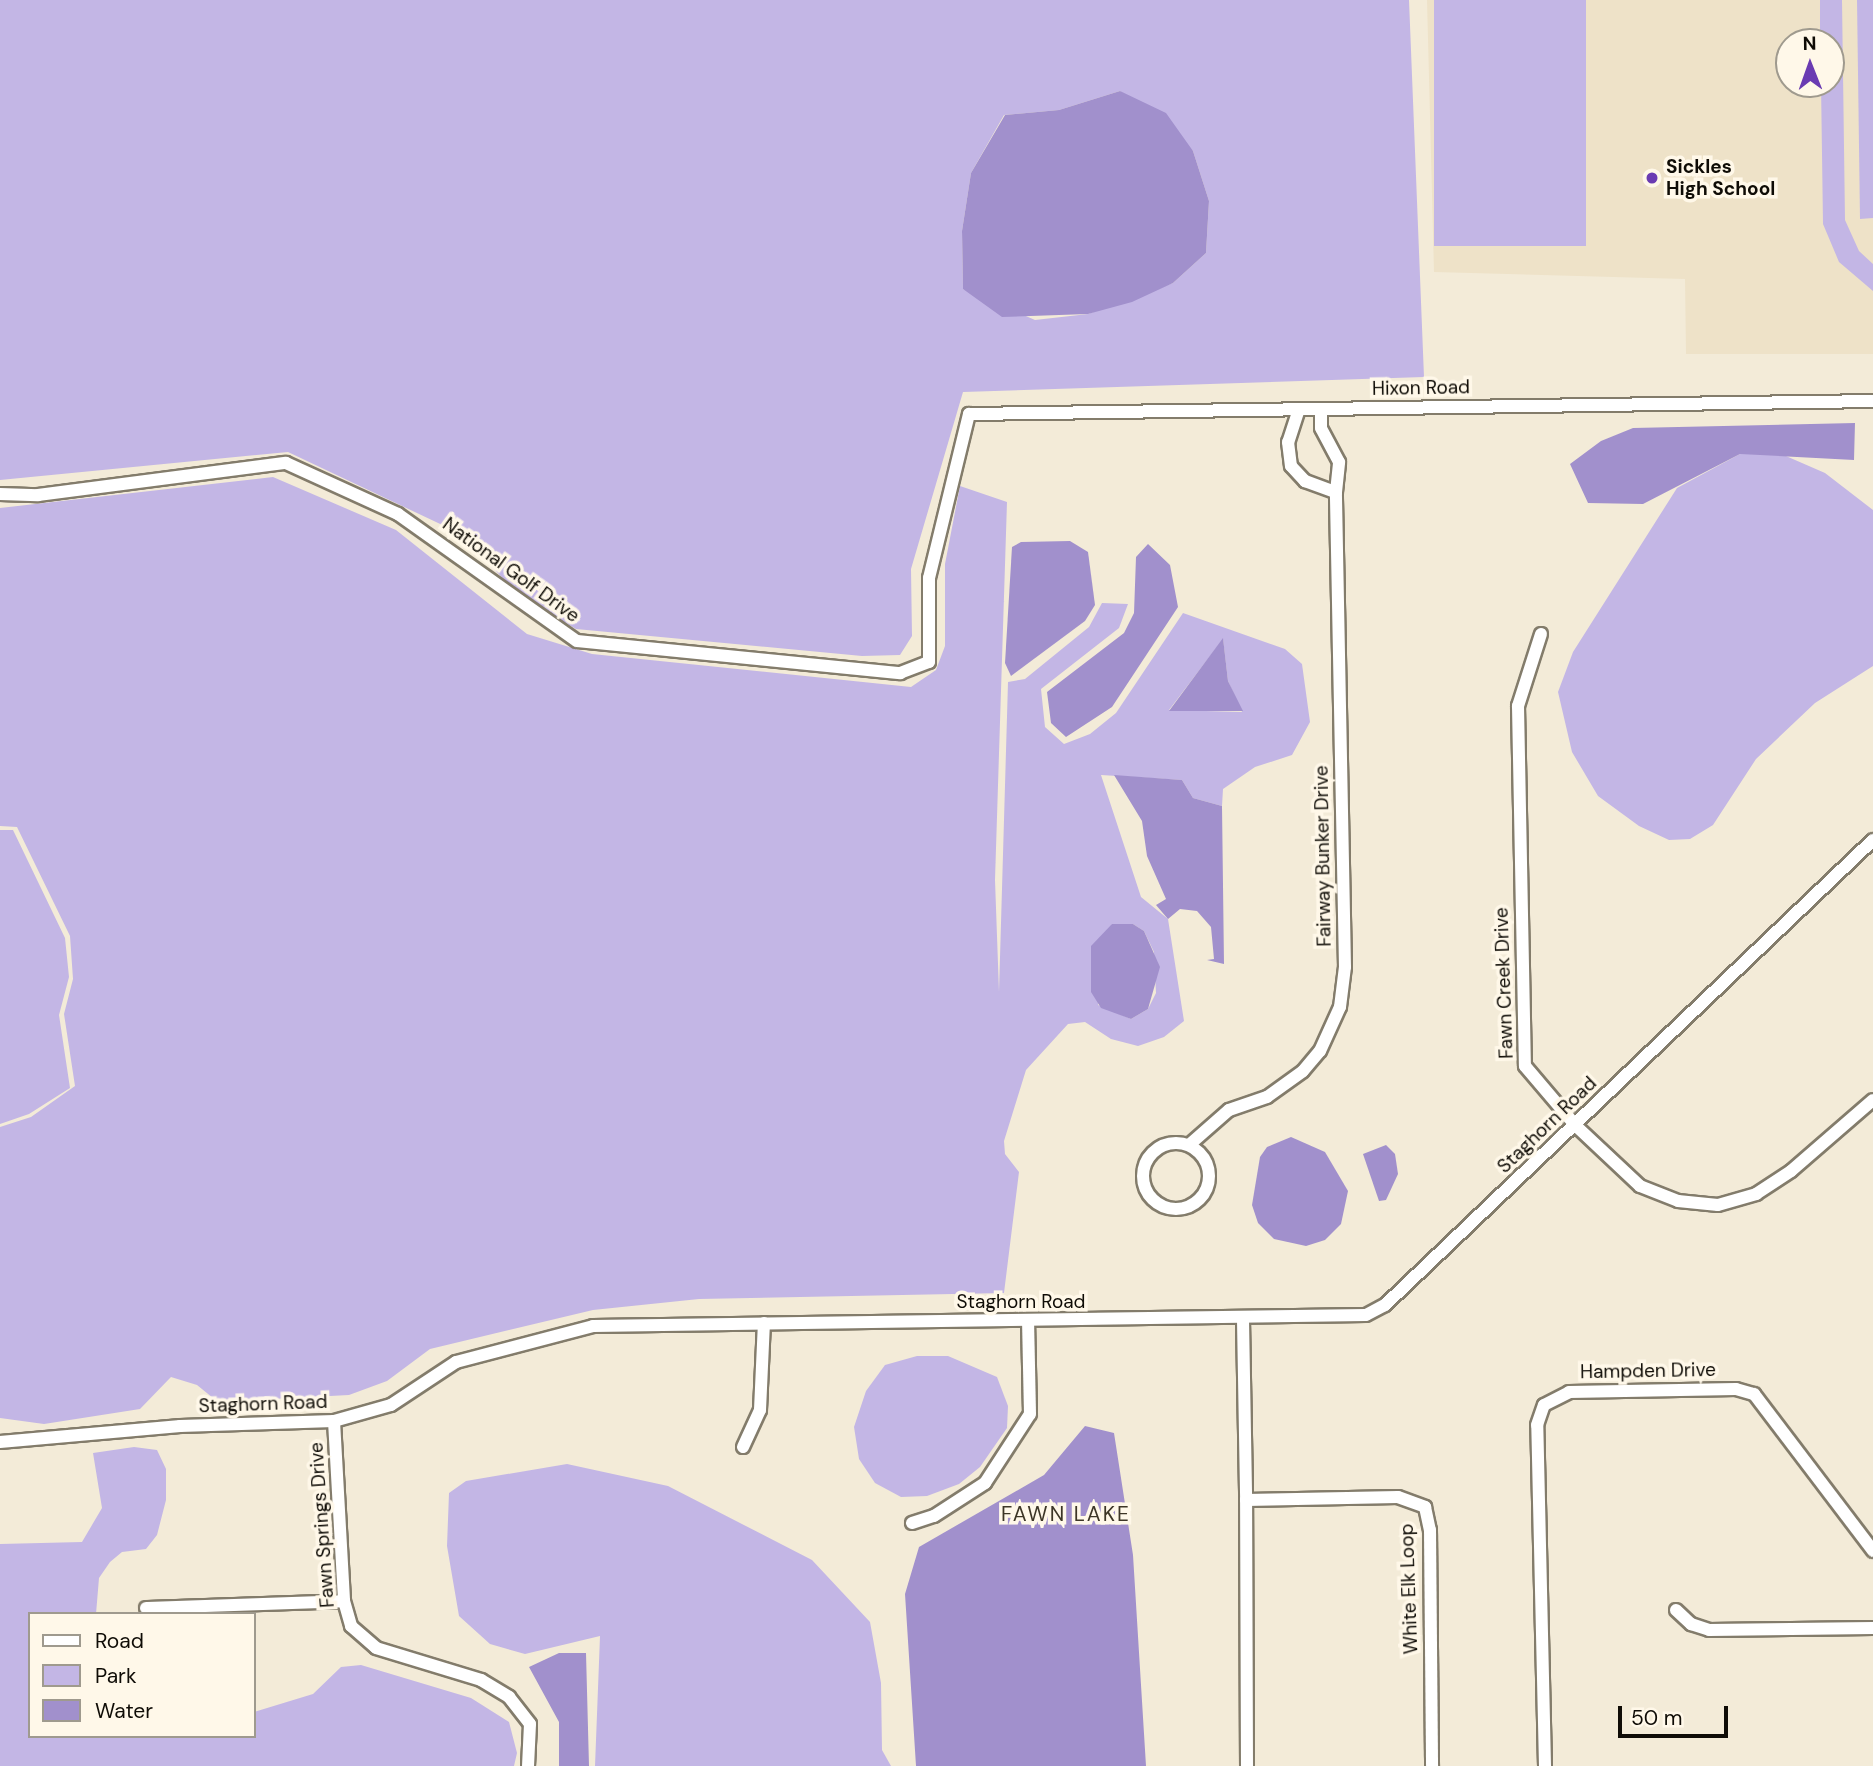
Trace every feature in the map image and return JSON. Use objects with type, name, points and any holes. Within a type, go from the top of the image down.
[{"type":"street","name":"Hixon Road","points":[[969,414],[1873,401]]},
{"type":"street","points":[[1299,409],[1288,442],[1291,466],[1305,481],[1336,492]]},
{"type":"street","name":"Fairway Bunker Drive","points":[[1189,1145],[1229,1110],[1267,1097],[1304,1071],[1320,1051],[1340,1007],[1345,967],[1336,492],[1339,462],[1321,428],[1321,409]]},
{"type":"street","name":"National Golf Drive","points":[[0,494],[38,495],[286,463],[398,514],[577,641],[900,673],[929,662],[929,578],[969,414]]},
{"type":"street","name":"Fawn Creek Drive","points":[[1541,634],[1518,706],[1525,1066],[1575,1125],[1640,1186],[1678,1201],[1718,1205],[1756,1194],[1791,1171],[1873,1100]]},
{"type":"street","name":"Staghorn Road","points":[[0,1442],[180,1426],[334,1421],[391,1405],[456,1362],[593,1326],[1243,1320],[1374,1312],[1575,1125],[1873,840]]},
{"type":"street","points":[[1189,1145],[1205,1160],[1209,1181],[1189,1206],[1167,1208],[1144,1186],[1144,1164],[1157,1148],[1189,1145]]},
{"type":"street","points":[[1243,1320],[1247,1766]]},
{"type":"street","points":[[912,1523],[934,1516],[985,1483],[1030,1414],[1028,1322]]},
{"type":"street","points":[[743,1447],[760,1410],[764,1323]]},
{"type":"street","name":"Hampden Drive","points":[[1545,1766],[1537,1425],[1544,1405],[1569,1392],[1736,1389],[1754,1394],[1873,1551]]},
{"type":"street","name":"Fawn Springs Drive","points":[[334,1421],[344,1601],[351,1626],[376,1648],[481,1680],[509,1697],[530,1724],[528,1766]]},
{"type":"street","name":"White Elk Loop","points":[[1246,1500],[1398,1497],[1424,1507],[1430,1531],[1432,1766]]},
{"type":"street","points":[[146,1608],[344,1601]]},
{"type":"street","points":[[1676,1610],[1691,1624],[1709,1630],[1873,1628]]},
{"type":"shaded area","name":"Sickles High School","points":[[1427,0],[1873,0],[1873,354],[1686,354],[1685,279],[1434,272]]},
{"type":"green space","points":[[0,0],[1409,0],[1424,377],[963,392],[911,569],[912,636],[900,655],[862,656],[576,629],[524,599],[455,531],[288,452],[0,480]],"holes":[[[1120,91],[1193,151],[1209,201],[1206,253],[1173,283],[1088,314],[1035,320],[963,289],[962,231],[971,173],[1004,115],[1059,110]]]},
{"type":"green space","points":[[1434,0],[1586,0],[1586,246],[1434,246]]},
{"type":"green space","points":[[1820,0],[1842,0],[1842,28],[1820,28]]},
{"type":"green space","points":[[1857,0],[1873,0],[1873,218],[1860,219]]},
{"type":"green space","points":[[1821,98],[1843,98],[1845,220],[1859,251],[1873,264],[1873,291],[1839,262],[1823,224]]},
{"type":"green space","points":[[1779,453],[1825,473],[1873,510],[1873,666],[1815,703],[1756,759],[1713,825],[1690,839],[1669,840],[1639,826],[1598,796],[1572,752],[1558,692],[1573,652],[1677,488],[1740,454]]},
{"type":"green space","points":[[273,477],[396,530],[527,634],[592,654],[911,687],[936,670],[945,646],[945,564],[960,486],[1007,502],[995,880],[999,992],[1008,682],[1025,679],[1089,627],[1102,603],[1128,604],[1119,628],[1041,689],[1045,727],[1064,744],[1090,734],[1116,713],[1183,613],[1285,649],[1302,664],[1310,722],[1292,755],[1255,767],[1223,789],[1222,806],[1193,798],[1182,780],[1101,775],[1141,897],[1168,919],[1184,1021],[1164,1037],[1138,1046],[1111,1039],[1085,1022],[1068,1024],[1026,1070],[1004,1141],[1005,1154],[1019,1172],[1004,1293],[699,1299],[593,1310],[430,1349],[387,1381],[349,1395],[218,1402],[197,1385],[171,1377],[140,1409],[44,1424],[0,1418],[0,1127],[31,1117],[75,1086],[64,1014],[73,979],[70,936],[17,827],[0,826],[0,508]],"holes":[[[1223,639],[1228,681],[1242,712],[1169,710]],[[1112,924],[1133,924],[1144,931],[1154,952],[1156,993],[1148,1009],[1131,1019],[1098,1005]]]},
{"type":"green space","points":[[0,830],[13,830],[65,938],[69,977],[59,1015],[70,1088],[29,1114],[0,1124]]},
{"type":"green space","points":[[917,1356],[948,1356],[997,1377],[1008,1406],[1007,1428],[980,1467],[959,1484],[927,1496],[901,1497],[875,1483],[859,1459],[854,1427],[866,1391],[885,1365]]},
{"type":"green space","points":[[134,1447],[157,1450],[166,1469],[166,1500],[157,1535],[146,1549],[122,1552],[110,1562],[99,1578],[96,1612],[28,1612],[28,1738],[256,1738],[256,1711],[313,1694],[341,1667],[361,1665],[471,1698],[509,1722],[517,1753],[514,1766],[0,1766],[0,1544],[82,1542],[102,1508],[93,1453]]},
{"type":"green space","points":[[567,1464],[668,1486],[812,1560],[870,1622],[881,1683],[882,1750],[891,1766],[595,1766],[600,1636],[525,1654],[490,1644],[459,1616],[447,1546],[449,1493],[466,1481]]},
{"type":"water","points":[[1120,91],[1166,113],[1193,151],[1209,201],[1206,253],[1173,283],[1132,302],[1088,314],[1002,317],[963,289],[962,231],[971,173],[1005,115],[1059,110]]},
{"type":"water","points":[[1855,423],[1854,460],[1740,454],[1643,504],[1588,503],[1570,464],[1601,441],[1633,428]]},
{"type":"water","points":[[1070,541],[1088,552],[1095,605],[1085,621],[1011,676],[1005,663],[1012,547],[1021,542]]},
{"type":"water","points":[[1148,544],[1170,565],[1178,607],[1112,707],[1066,737],[1051,723],[1047,692],[1124,633],[1134,613],[1136,557]]},
{"type":"water","points":[[1223,638],[1228,681],[1243,711],[1169,711]]},
{"type":"water","points":[[1114,775],[1182,780],[1193,798],[1222,806],[1224,964],[1207,960],[1214,959],[1211,927],[1197,911],[1180,909],[1168,919],[1156,905],[1166,899],[1147,856],[1142,821]]},
{"type":"water","points":[[1112,924],[1133,924],[1144,931],[1160,967],[1148,1009],[1131,1019],[1101,1008],[1091,992],[1091,946]]},
{"type":"water","points":[[1291,1137],[1325,1152],[1348,1191],[1341,1224],[1325,1240],[1306,1246],[1274,1239],[1258,1223],[1252,1205],[1260,1157],[1267,1147]]},
{"type":"water","points":[[1386,1145],[1395,1154],[1398,1174],[1386,1200],[1379,1201],[1363,1154]]},
{"type":"water","points":[[1085,1426],[1114,1433],[1133,1555],[1146,1766],[916,1766],[905,1594],[919,1547],[1044,1475]]},
{"type":"water","points":[[559,1653],[586,1653],[589,1766],[559,1766],[559,1722],[529,1667]]},
{"type":"place","name":"Sickles High School","points":[[1652,178]]},
{"type":"district","name":"FAWN LAKE","points":[[1066,1514]]}]
